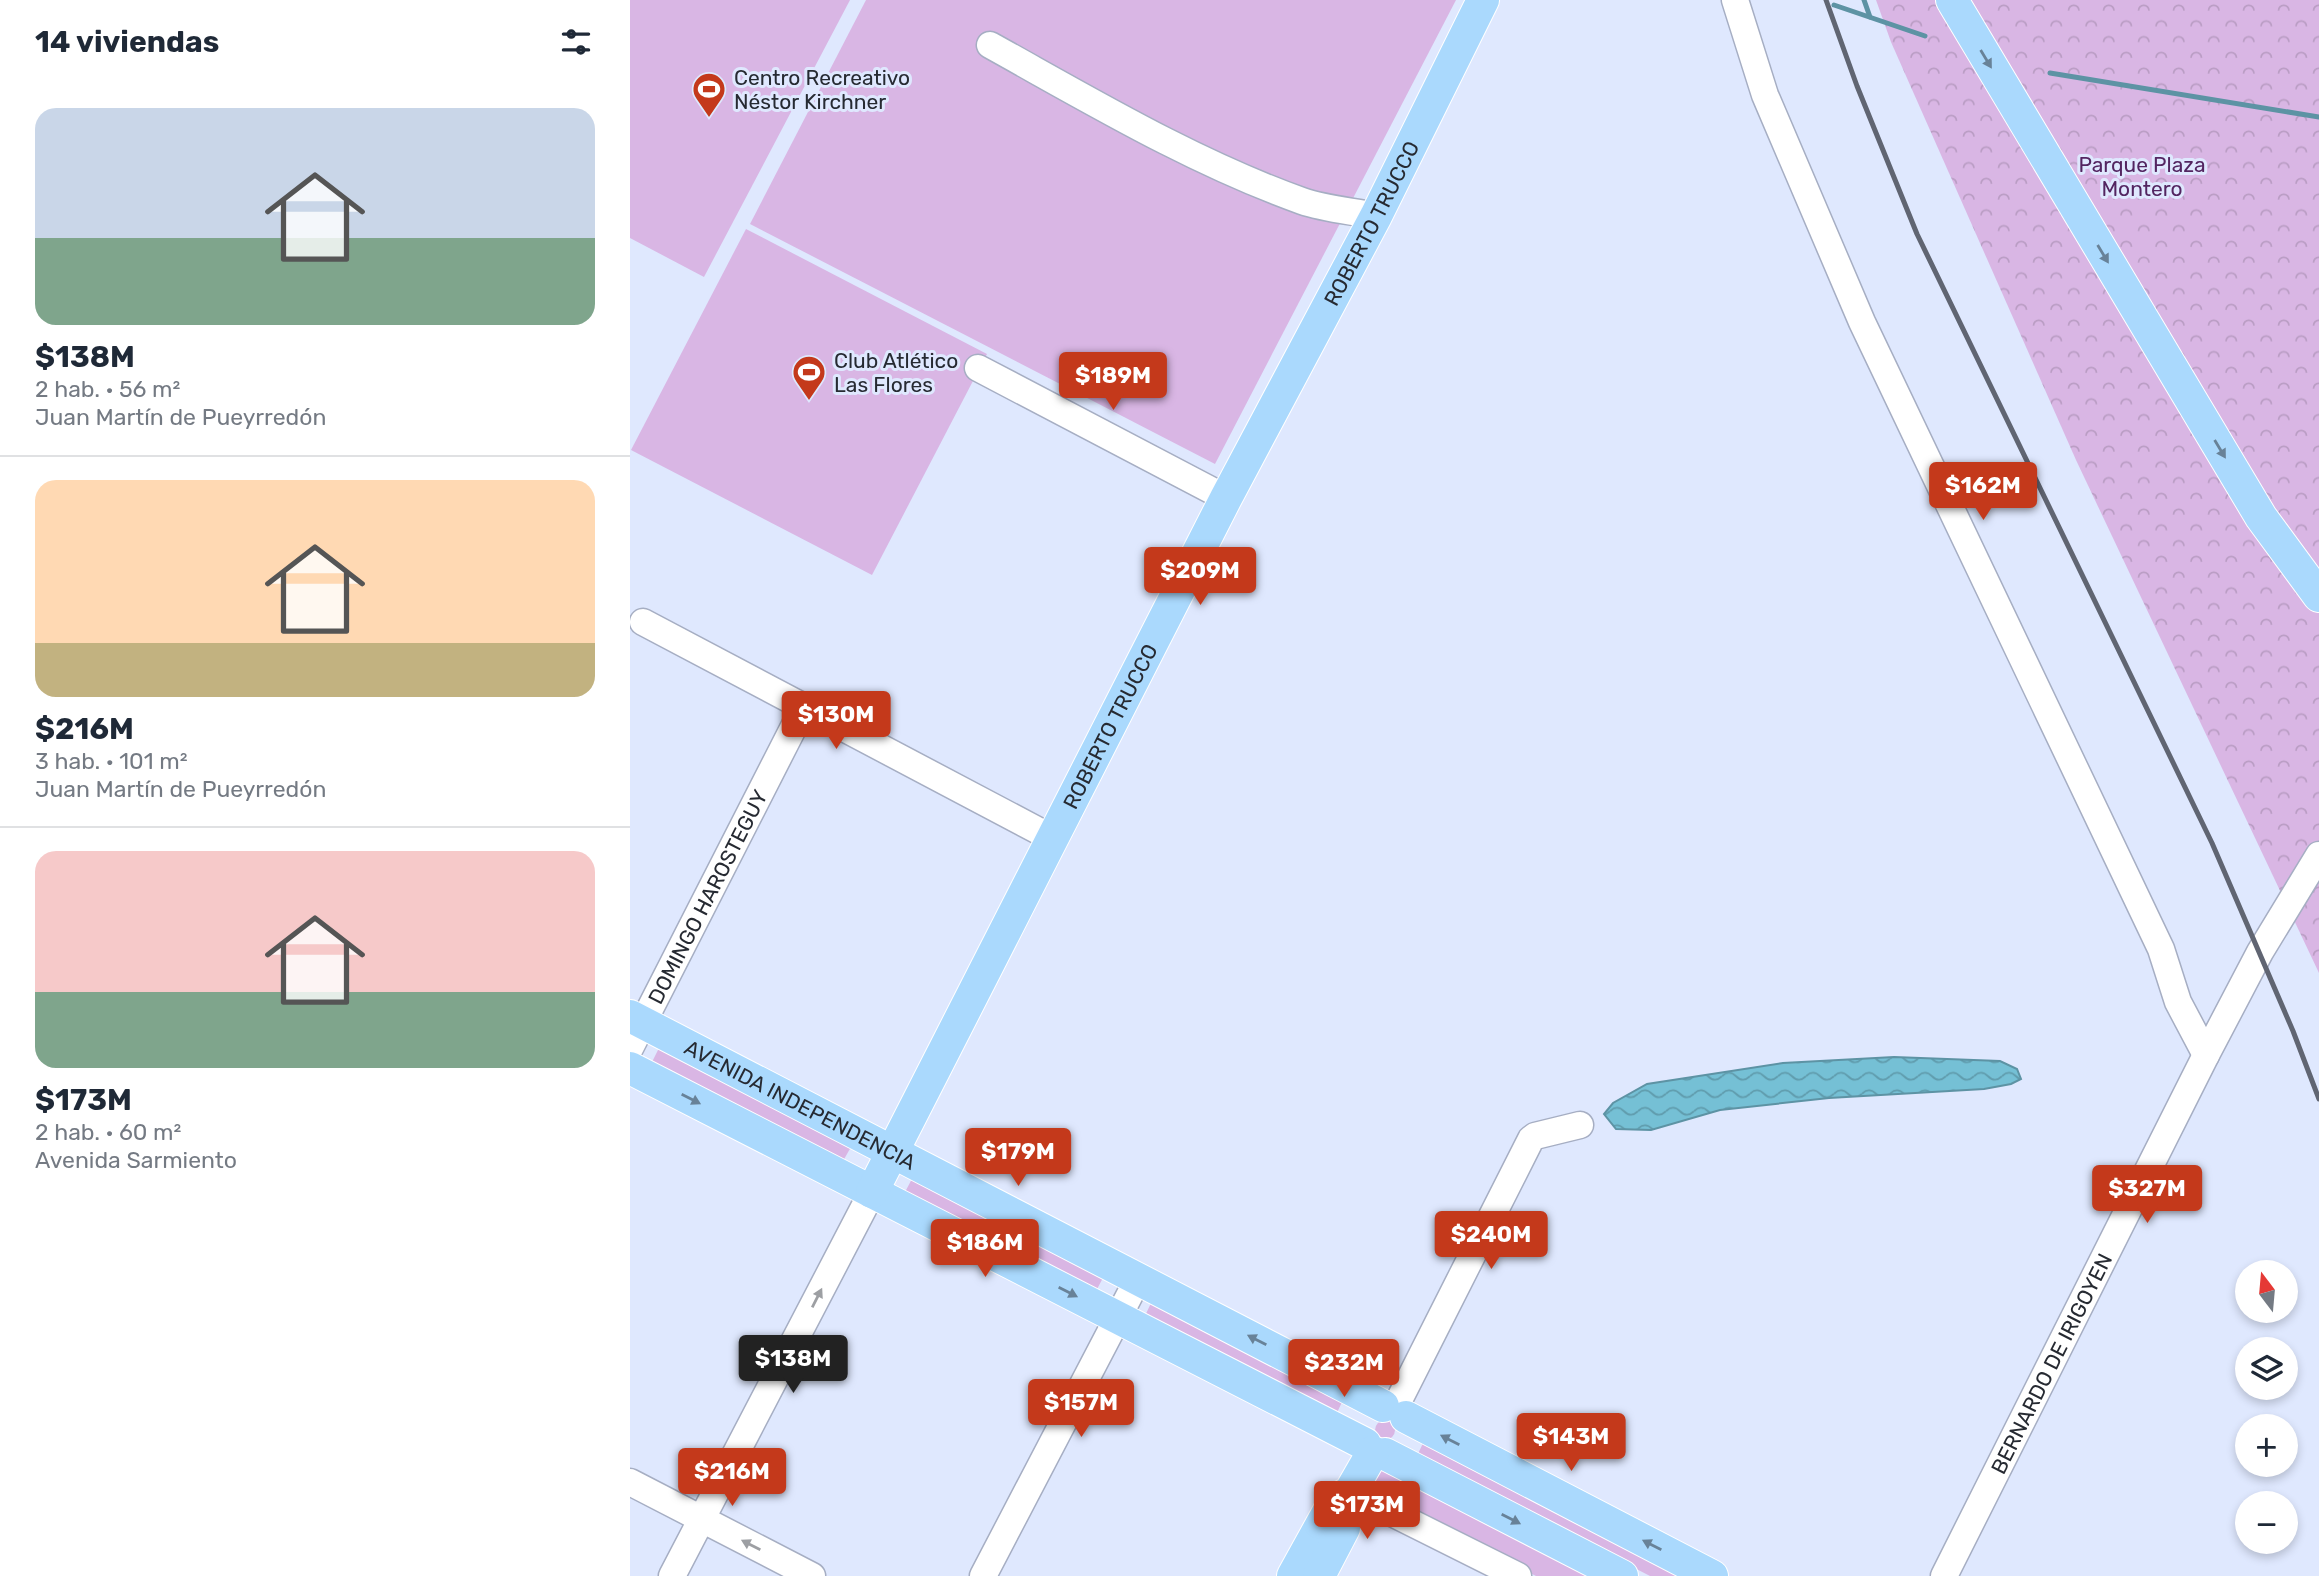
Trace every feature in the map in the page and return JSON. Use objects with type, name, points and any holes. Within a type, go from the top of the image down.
[{"type":"main road","name":"ROBERTO TRUCCO","points":[[872,1192],[1226,498],[1376,216],[1483,0]]},
{"type":"main road","points":[[1951,0],[2261,517],[2319,596]]},
{"type":"main road","name":"AVENIDA INDEPENDENCIA","points":[[634,1029],[891,1151],[1712,1576]]},
{"type":"main road","points":[[630,1068],[1622,1576]]},
{"type":"main road","points":[[1370,1410],[1394,1410],[1409,1427],[1408,1439],[1399,1450],[1374,1450],[1361,1436],[1362,1422],[1370,1410]]},
{"type":"main road","points":[[1293,1576],[1335,1500],[1350,1492],[1374,1450]]},
{"type":"main road","points":[[1318,1576],[1352,1513],[1350,1492]]},
{"type":"street","points":[[1735,0],[1765,95],[1862,322],[2161,949],[2178,1002],[2206,1055]]},
{"type":"street","points":[[990,46],[1155,135],[1255,181],[1305,202],[1376,216]]},
{"type":"street","points":[[978,368],[1226,498]]},
{"type":"street","points":[[643,622],[1052,838]]},
{"type":"street","name":"DOMINGO HAROSTEGUY","points":[[634,1029],[804,707]]},
{"type":"street","name":"BERNARDO DE IRIGOYEN","points":[[1944,1576],[2206,1055],[2260,952],[2319,855]]},
{"type":"street","points":[[1394,1410],[1531,1139],[1580,1125]]},
{"type":"street","points":[[672,1576],[872,1192]]},
{"type":"street","points":[[983,1576],[1138,1279]]},
{"type":"street","points":[[630,1482],[812,1576]]},
{"type":"street","points":[[1350,1492],[1518,1576]]},
{"type":"green space","name":"Centro Recreativo Néstor Kirchner","points":[[630,0],[850,0],[704,277],[630,238]]},
{"type":"green space","points":[[866,0],[1456,0],[1215,464],[750,224]]},
{"type":"green space","name":"Parque Plaza Montero","points":[[1876,0],[2319,0],[2319,973],[2076,460],[1891,42]]},
{"type":"green space","name":"Club Atlético Las Flores","points":[[746,229],[987,354],[872,575],[631,450]]},
{"type":"green space","points":[[659,1048],[851,1147],[843,1161],[652,1062]]},
{"type":"green space","points":[[913,1177],[1104,1276],[1096,1291],[905,1192]]},
{"type":"green space","points":[[1151,1303],[1342,1402],[1335,1417],[1144,1318]]},
{"type":"green space","points":[[1385,1420],[1392,1423],[1395,1430],[1392,1437],[1385,1440],[1378,1437],[1375,1430],[1378,1423]]},
{"type":"green space","points":[[1424,1441],[1686,1576],[1650,1576],[1417,1456]]},
{"type":"green space","points":[[1381,1463],[1604,1576],[1536,1576],[1377,1494],[1374,1476]]},
{"type":"water","points":[[1894,1057],[2000,1061],[2017,1069],[2021,1079],[2011,1084],[1984,1089],[1829,1098],[1720,1110],[1651,1130],[1616,1129],[1604,1114],[1613,1103],[1647,1084],[1783,1063]]},
{"type":"waterway","points":[[1864,0],[1870,17]]},
{"type":"waterway","points":[[1834,5],[1925,36]]},
{"type":"waterway","points":[[2050,73],[2319,117]]},
{"type":"railway","points":[[1826,0],[1857,86],[1917,234],[2212,843],[2293,1031],[2319,1099]]},
{"type":"place","name":"Centro Recreativo Néstor Kirchner","points":[[709,119]]},
{"type":"place","name":"Club Atlético Las Flores","points":[[809,402]]}]
